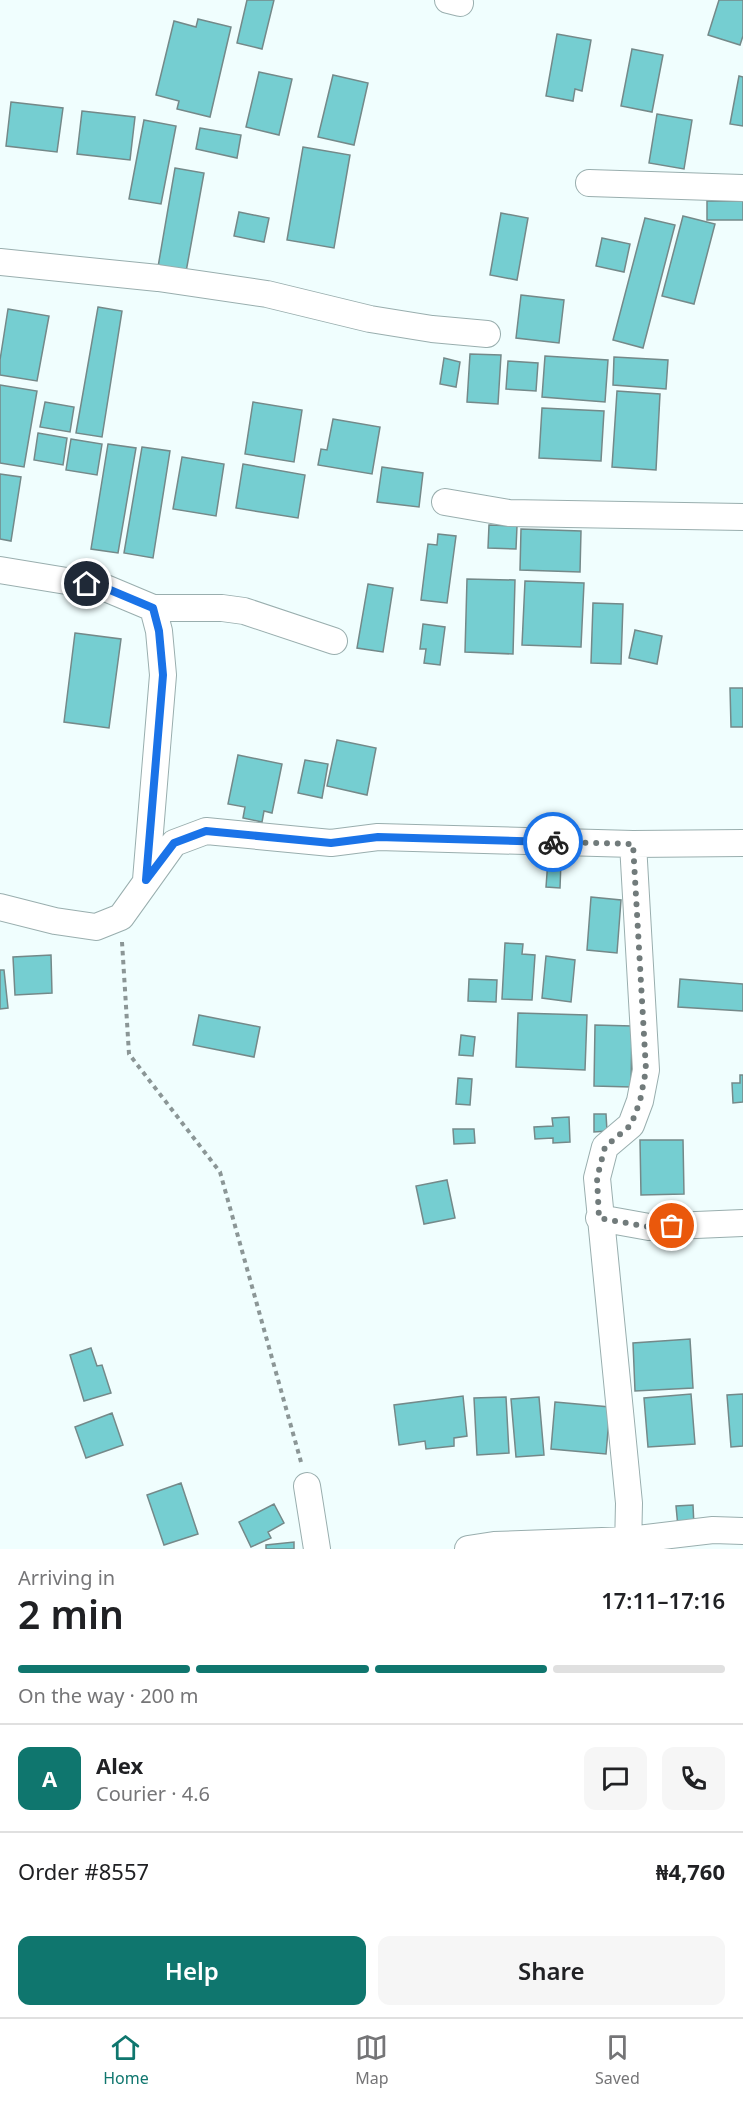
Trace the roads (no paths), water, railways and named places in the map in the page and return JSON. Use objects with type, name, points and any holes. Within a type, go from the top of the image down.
[{"type":"street","points":[[589,183],[743,188]]},
{"type":"street","points":[[0,262],[158,278],[267,294],[370,319],[432,329],[488,334]]},
{"type":"street","points":[[445,502],[509,513],[743,518]]},
{"type":"street","points":[[0,570],[103,587],[153,608],[222,608],[244,611],[334,641]]},
{"type":"street","points":[[146,880],[163,675],[159,631],[153,608]]},
{"type":"street","points":[[0,907],[55,921],[96,927],[120,917],[174,843],[206,831],[331,843],[378,837],[633,844],[743,843]]},
{"type":"street","points":[[629,1544],[627,1484],[599,1218],[597,1178],[605,1147],[631,1125],[640,1101],[646,1070],[633,844]]},
{"type":"street","points":[[599,1218],[649,1227],[743,1223]]},
{"type":"street","points":[[307,1486],[317,1549]]},
{"type":"street","points":[[468,1549],[494,1545],[629,1544],[713,1530],[743,1531]]}]
